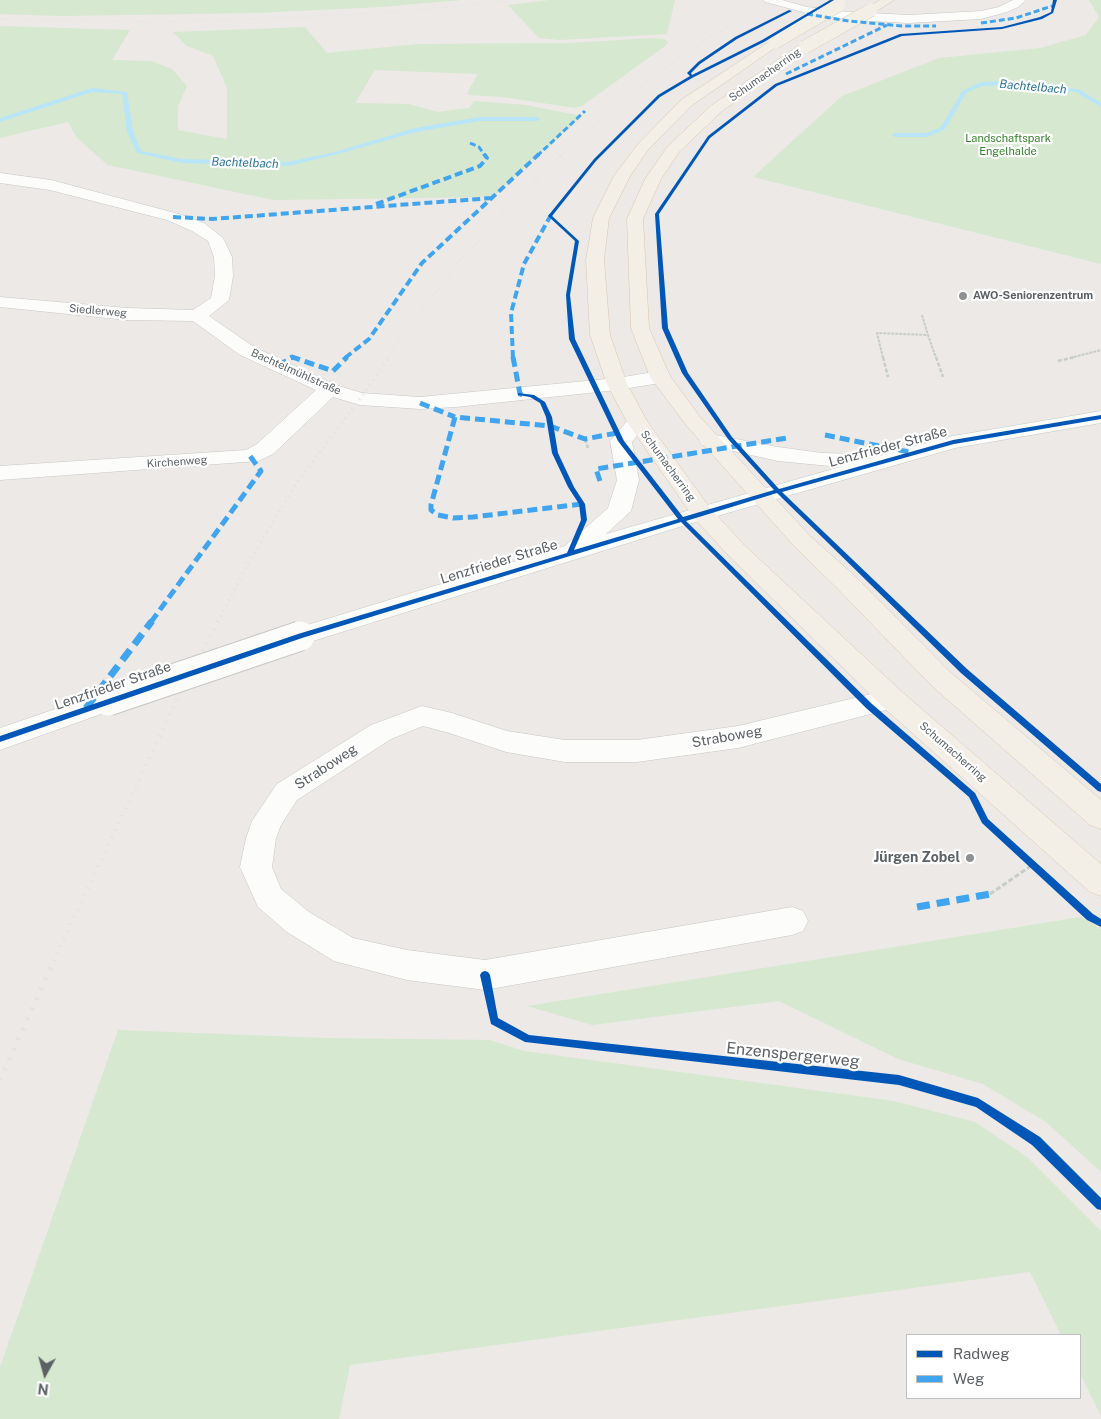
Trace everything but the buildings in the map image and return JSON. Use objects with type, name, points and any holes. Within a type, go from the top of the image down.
[{"type":"main road","name":"Schumacherring","points":[[888,0],[805,47],[717,108],[672,149],[653,179],[635,219],[640,328],[660,377],[693,421],[803,542],[846,582],[941,679],[1101,817]]},
{"type":"main road","name":"Schumacherring","points":[[843,2],[775,42],[686,103],[643,146],[622,176],[601,218],[595,260],[600,335],[617,384],[637,422],[702,513],[736,550],[892,699],[1101,883]]},
{"type":"street","points":[[769,0],[807,10],[849,16],[909,19],[981,15],[1003,10],[1020,0]]},
{"type":"street","points":[[0,178],[51,185],[174,217],[198,227],[215,238],[224,257],[224,276],[220,300],[197,316]]},
{"type":"street","name":"Siedlerweg","points":[[0,302],[127,314],[197,316]]},
{"type":"street","name":"Bachtelmühlstraße","points":[[197,316],[247,351],[329,389],[360,399],[420,403],[617,384],[660,377]]},
{"type":"street","name":"Kirchenweg","points":[[0,473],[250,456],[265,448],[329,389]]},
{"type":"street","name":"Lenzfrieder Straße","points":[[0,739],[300,636],[760,496],[953,442],[1039,426],[1101,418]]},
{"type":"street","points":[[570,553],[619,511],[628,480],[621,441],[637,422]]},
{"type":"street","points":[[710,440],[778,454],[822,460],[882,461]]},
{"type":"street","name":"Straboweg","points":[[792,921],[485,975],[407,966],[346,951],[298,922],[269,898],[256,867],[261,838],[267,821],[288,792],[382,732],[422,716],[452,723],[506,740],[565,751],[637,751],[738,737],[892,699]]},
{"type":"path","points":[[922,315],[943,377]]},
{"type":"path","points":[[888,377],[877,333],[928,335]]},
{"type":"path","points":[[1058,361],[1101,350]]},
{"type":"path","points":[[990,894],[1033,865]]},
{"type":"green space","points":[[0,0],[462,0],[380,7],[254,13],[61,16],[0,14]]},
{"type":"green space","points":[[550,0],[675,0],[667,34],[559,40],[539,38],[508,5]]},
{"type":"green space","name":"Landschaftspark Engelhalde","points":[[1089,0],[1101,0],[1101,264],[753,177],[842,96],[939,58],[1040,48],[1086,35],[1099,17]]},
{"type":"green space","points":[[0,26],[130,30],[112,60],[151,61],[172,69],[187,86],[178,106],[178,130],[227,139],[227,88],[213,56],[187,46],[173,32],[305,27],[327,53],[418,44],[568,43],[654,38],[664,39],[668,42],[582,106],[575,108],[503,97],[469,95],[467,93],[478,74],[375,70],[355,103],[409,104],[438,112],[469,108],[474,101],[526,105],[582,116],[493,197],[273,200],[108,165],[77,138],[68,122],[0,138]]},
{"type":"green space","points":[[1081,917],[1101,929],[1101,1172],[1046,1122],[983,1084],[898,1059],[779,1001],[592,1025],[527,1006]]},
{"type":"green space","points":[[118,1030],[326,1038],[490,1040],[524,1051],[894,1101],[975,1122],[1027,1157],[1101,1231],[1101,1416],[1081,1375],[1081,1334],[1061,1334],[1030,1272],[350,1365],[339,1419],[0,1419],[0,1367]]},
{"type":"waterway","name":"Bachtelbach","points":[[895,135],[927,135],[943,128],[964,92],[981,84],[1007,83],[1078,91],[1101,105]]},
{"type":"waterway","name":"Bachtelbach","points":[[0,120],[92,90],[125,93],[130,132],[139,152],[182,161],[288,164],[336,153],[415,130],[479,119],[537,119]]},
{"type":"railway","points":[[0,19],[153,22],[252,19],[382,13],[520,0]]},
{"type":"railway","points":[[561,156],[582,135],[652,77],[701,43],[772,0]]},
{"type":"railway","points":[[388,358],[412,322],[457,264],[514,202],[562,154]]},
{"type":"railway","points":[[218,622],[250,560],[296,484],[389,357]]},
{"type":"railway","points":[[50,968],[172,710],[218,621]]},
{"type":"railway","points":[[0,1080],[51,967]]},
{"type":"marked path","points":[[981,23],[1016,18],[1052,6]]},
{"type":"marked path","points":[[807,14],[849,21],[902,26],[936,26]]},
{"type":"marked path","points":[[786,74],[887,25]]},
{"type":"marked path","points":[[278,366],[292,357],[333,371],[352,351],[369,339],[422,263],[585,111]]},
{"type":"marked path","points":[[376,204],[480,166],[487,158],[479,147],[470,143]]},
{"type":"marked path","points":[[173,217],[212,219],[492,198]]},
{"type":"marked path","points":[[524,395],[520,394],[513,362],[511,313],[524,264],[552,213]]},
{"type":"marked path","points":[[420,403],[455,417]]},
{"type":"marked path","points":[[582,504],[473,517],[453,518],[438,515],[431,510],[431,505],[455,417],[550,426],[585,439],[617,433]]},
{"type":"marked path","points":[[825,435],[909,452]]},
{"type":"marked path","points":[[600,481],[596,469],[787,438]]},
{"type":"marked path","points":[[86,708],[109,680],[261,471],[250,456]]},
{"type":"marked path","points":[[917,907],[990,894]]},
{"type":"cycle path","points":[[832,0],[763,41],[691,77],[659,96],[595,160],[550,216],[577,241],[568,295],[572,339],[621,441],[681,519],[869,706],[972,795],[985,821],[1090,917],[1101,923]]},
{"type":"cycle path","points":[[1055,0],[1052,12],[1041,18],[1002,28],[901,35],[776,85],[709,137],[657,214],[665,328],[685,373],[730,438],[778,491],[964,671],[1101,789]]},
{"type":"cycle path","points":[[690,75],[689,73],[699,63],[736,38],[790,11]]},
{"type":"cycle path","points":[[520,394],[532,396],[542,402],[549,417],[555,453],[571,487],[582,504],[584,520],[570,553]]},
{"type":"cycle path","points":[[0,739],[300,636],[760,496],[953,442],[1101,417]]},
{"type":"cycle path","name":"Enzenspergerweg","points":[[485,975],[494,1021],[528,1039],[899,1080],[978,1103],[1036,1141],[1101,1205]]},
{"type":"place","name":"AWO-Seniorenzentrum","points":[[963,296]]},
{"type":"place","name":"Jürgen Zobel","points":[[970,858]]}]
